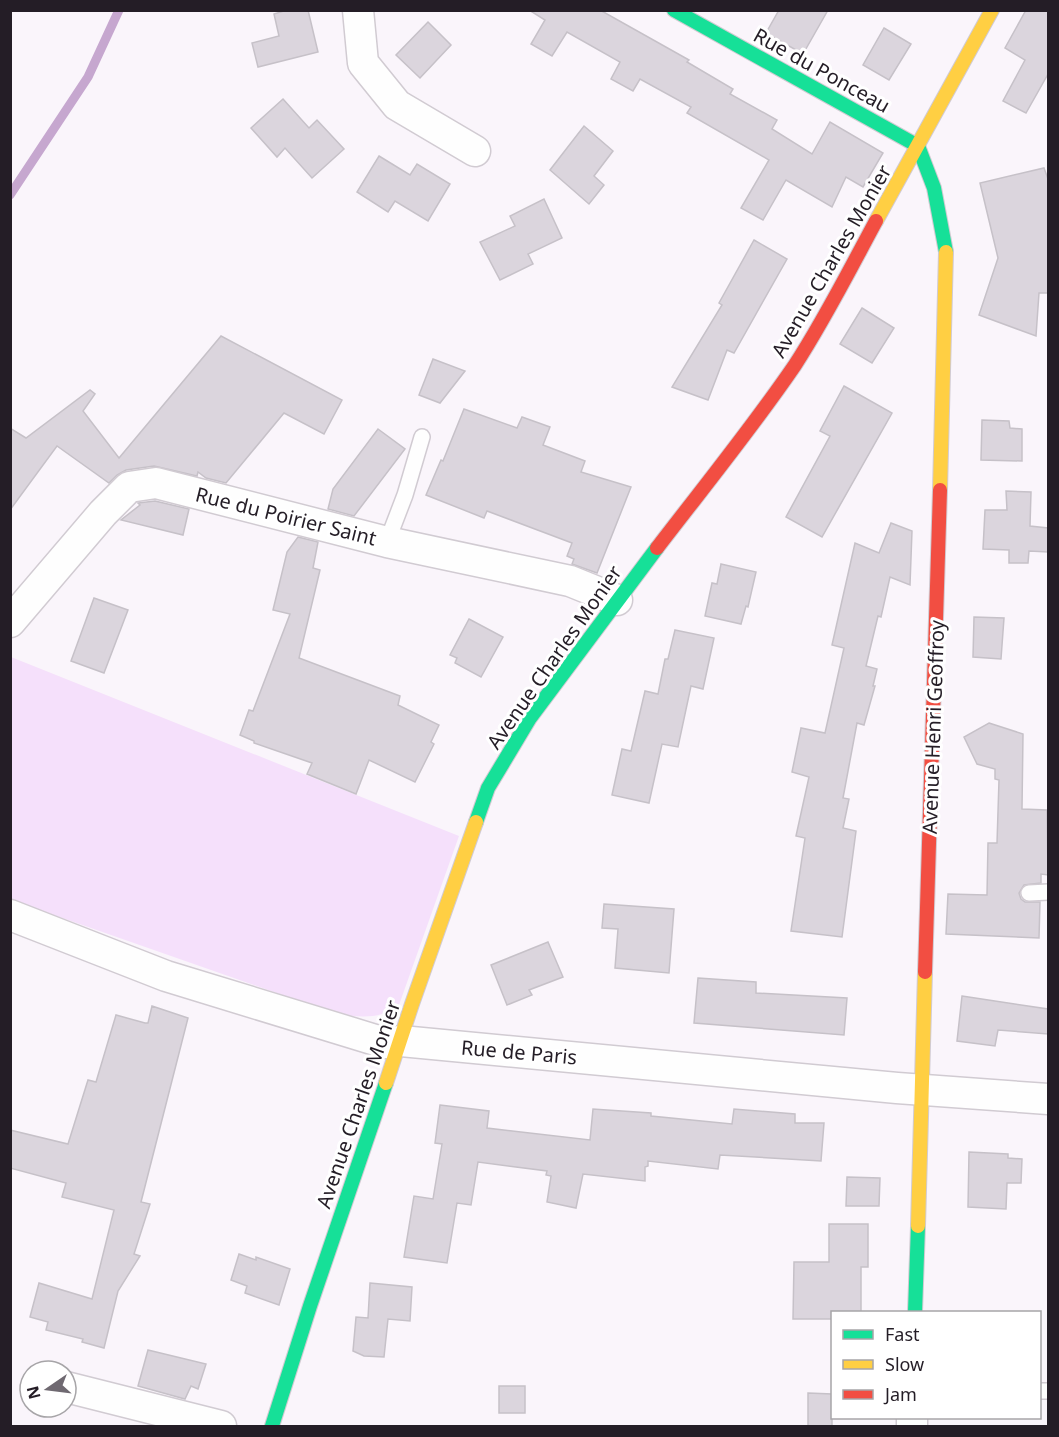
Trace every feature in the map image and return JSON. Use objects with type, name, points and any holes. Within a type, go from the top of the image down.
[{"type":"street","points":[[358,10],[363,63],[397,105],[475,151]]},
{"type":"street","name":"Rue du Ponceau","points":[[675,10],[918,147]]},
{"type":"street","name":"Avenue Charles Monier","points":[[272,1426],[412,1004],[488,788],[530,718],[616,600],[759,416],[795,364],[826,313],[992,10]]},
{"type":"street","name":"Avenue Henri Geoffroy","points":[[915,1311],[947,261],[940,207],[926,162],[918,147]]},
{"type":"street","name":"Rue du Poirier Saint","points":[[10,622],[103,513],[129,487],[156,483],[387,542],[570,581],[616,600]]},
{"type":"street","name":"Rue de Paris","points":[[10,915],[166,976],[385,1043],[401,1041],[1048,1099]]},
{"type":"street","points":[[78,1390],[221,1426]]},
{"type":"lane","points":[[387,542],[405,495],[422,437]]},
{"type":"lane","points":[[1029,893],[1048,892]]},
{"type":"shaded area","points":[[11,657],[459,836],[399,1005],[377,1015],[337,1014],[11,900]]},
{"type":"building","points":[[287,10],[308,10],[318,52],[258,67],[252,43],[279,36],[274,14]]},
{"type":"building","points":[[529,10],[600,10],[689,60],[687,62],[733,89],[730,94],[777,120],[772,129],[812,154],[830,122],[883,153],[863,187],[846,177],[832,207],[786,180],[763,220],[741,208],[769,160],[687,113],[691,107],[640,79],[633,91],[611,79],[620,62],[567,32],[552,56],[531,44],[545,20]]},
{"type":"building","points":[[779,10],[828,10],[803,54],[766,33]]},
{"type":"building","points":[[1026,10],[1048,10],[1048,74],[1026,113],[1003,101],[1025,60],[1005,48]]},
{"type":"building","points":[[428,22],[451,45],[420,78],[396,55]]},
{"type":"building","points":[[884,28],[911,44],[889,80],[863,65]]},
{"type":"building","points":[[283,99],[309,128],[317,120],[344,149],[312,178],[285,148],[277,157],[251,128]]},
{"type":"building","points":[[584,126],[613,151],[594,176],[604,185],[589,204],[550,170]]},
{"type":"building","points":[[379,156],[410,175],[417,164],[450,184],[428,221],[395,201],[388,212],[357,192]]},
{"type":"building","points":[[1044,168],[1048,179],[1048,293],[1039,293],[1036,336],[979,315],[998,258],[980,183]]},
{"type":"building","points":[[544,199],[562,238],[528,254],[533,264],[500,280],[480,242],[515,226],[510,216]]},
{"type":"building","points":[[754,240],[787,259],[734,353],[727,350],[708,400],[672,387],[722,305],[719,303]]},
{"type":"building","points":[[862,308],[894,328],[872,363],[840,344]]},
{"type":"building","points":[[221,336],[342,400],[324,434],[284,413],[226,483],[206,478],[198,472],[197,476],[154,466],[126,470],[109,483],[57,446],[10,510],[10,428],[26,438],[90,390],[95,394],[83,411],[119,458]]},
{"type":"building","points":[[433,359],[465,371],[440,403],[419,395]]},
{"type":"building","points":[[844,386],[892,413],[822,537],[786,517],[830,436],[820,431]]},
{"type":"building","points":[[464,409],[517,428],[522,417],[550,427],[543,445],[585,461],[581,472],[631,487],[597,573],[572,564],[574,559],[567,556],[572,543],[487,511],[484,518],[426,495],[441,460],[443,461]]},
{"type":"building","points":[[982,420],[1009,421],[1010,428],[1022,429],[1022,461],[981,460]]},
{"type":"building","points":[[378,429],[405,449],[354,516],[328,509],[333,489]]},
{"type":"building","points":[[1006,491],[1031,492],[1030,526],[1048,528],[1048,552],[1029,551],[1028,563],[1009,563],[1009,550],[983,549],[985,510],[1007,510]]},
{"type":"building","points":[[155,501],[189,509],[183,535],[121,520],[140,505],[138,503]]},
{"type":"building","points":[[891,523],[912,531],[910,585],[890,577],[866,666],[877,669],[873,686],[875,686],[864,725],[857,723],[843,798],[849,799],[843,828],[856,831],[842,937],[791,931],[805,838],[796,836],[809,777],[792,772],[801,728],[825,733],[844,648],[832,645],[855,543],[879,553]]},
{"type":"building","points":[[298,537],[318,542],[313,568],[320,570],[299,658],[400,696],[398,705],[439,725],[431,742],[434,744],[415,782],[369,760],[356,794],[307,774],[312,763],[254,743],[240,735],[249,710],[253,711],[290,614],[273,610],[287,552]]},
{"type":"building","points":[[721,564],[756,572],[748,607],[746,606],[741,624],[705,616],[712,583],[717,584]]},
{"type":"building","points":[[94,598],[128,610],[104,673],[71,661]]},
{"type":"building","points":[[974,617],[1004,618],[1001,659],[973,657]]},
{"type":"building","points":[[469,619],[503,637],[481,677],[455,663],[457,658],[450,655]]},
{"type":"building","points":[[675,630],[714,638],[703,689],[691,686],[678,747],[662,744],[649,803],[612,795],[622,749],[631,751],[645,691],[658,694],[665,659],[668,659]]},
{"type":"building","points":[[989,723],[1023,734],[1022,809],[1047,810],[1048,875],[1041,874],[1041,883],[1024,885],[1019,893],[1025,902],[1040,902],[1039,938],[946,934],[948,894],[987,895],[988,843],[997,843],[999,780],[995,779],[995,769],[977,764],[964,737]]},
{"type":"building","points":[[604,904],[674,909],[669,973],[615,968],[618,929],[602,928]]},
{"type":"building","points":[[548,942],[563,977],[529,990],[532,995],[507,1005],[491,965]]},
{"type":"building","points":[[698,978],[756,982],[756,993],[847,998],[844,1035],[694,1023]]},
{"type":"building","points":[[962,996],[1048,1009],[1048,1034],[998,1030],[995,1046],[957,1041]]},
{"type":"building","points":[[152,1006],[188,1018],[141,1202],[150,1204],[134,1254],[140,1256],[118,1291],[104,1348],[82,1342],[83,1339],[46,1330],[48,1322],[30,1317],[39,1283],[92,1299],[114,1210],[62,1197],[66,1183],[10,1168],[10,1130],[68,1144],[88,1080],[96,1082],[116,1015],[148,1023]]},
{"type":"building","points":[[440,1105],[489,1111],[487,1128],[590,1140],[593,1109],[651,1113],[651,1116],[732,1124],[734,1109],[795,1114],[795,1123],[824,1123],[821,1161],[720,1155],[718,1169],[648,1161],[648,1166],[645,1167],[645,1181],[583,1174],[576,1208],[547,1202],[551,1176],[546,1175],[547,1171],[478,1162],[471,1205],[457,1203],[447,1263],[404,1257],[414,1196],[433,1199],[442,1144],[435,1143]]},
{"type":"building","points":[[969,1152],[1008,1154],[1008,1158],[1022,1159],[1021,1183],[1007,1183],[1006,1209],[968,1207]]},
{"type":"building","points":[[847,1177],[880,1178],[879,1206],[846,1206]]},
{"type":"building","points":[[829,1224],[868,1224],[868,1267],[861,1267],[861,1311],[831,1311],[831,1319],[793,1319],[794,1262],[829,1262]]},
{"type":"building","points":[[239,1254],[256,1260],[256,1257],[290,1269],[279,1305],[245,1293],[247,1286],[231,1280]]},
{"type":"building","points":[[370,1283],[412,1287],[410,1321],[388,1319],[384,1357],[364,1356],[353,1351],[356,1317],[368,1318]]},
{"type":"building","points":[[148,1350],[206,1364],[198,1389],[191,1386],[185,1399],[138,1386]]},
{"type":"building","points":[[499,1386],[525,1386],[525,1413],[499,1413]]},
{"type":"building","points":[[808,1393],[831,1394],[832,1426],[808,1426]]},
{"type":"waterway","points":[[10,195],[88,77],[119,10]]},
{"type":"traffic: fast","points":[[674,10],[918,146],[934,188],[946,252]]},
{"type":"traffic: fast","points":[[476,822],[488,788],[530,718],[657,548]]},
{"type":"traffic: fast","points":[[272,1426],[386,1083]]},
{"type":"traffic: fast","points":[[915,1311],[918,1226]]},
{"type":"traffic: slow","points":[[876,221],[992,10]]},
{"type":"traffic: slow","points":[[940,490],[946,252]]},
{"type":"traffic: slow","points":[[386,1083],[476,822]]},
{"type":"traffic: slow","points":[[918,1226],[925,972]]},
{"type":"traffic: jam","points":[[657,548],[745,435],[795,365],[827,312],[876,221]]},
{"type":"traffic: jam","points":[[925,972],[940,490]]}]
